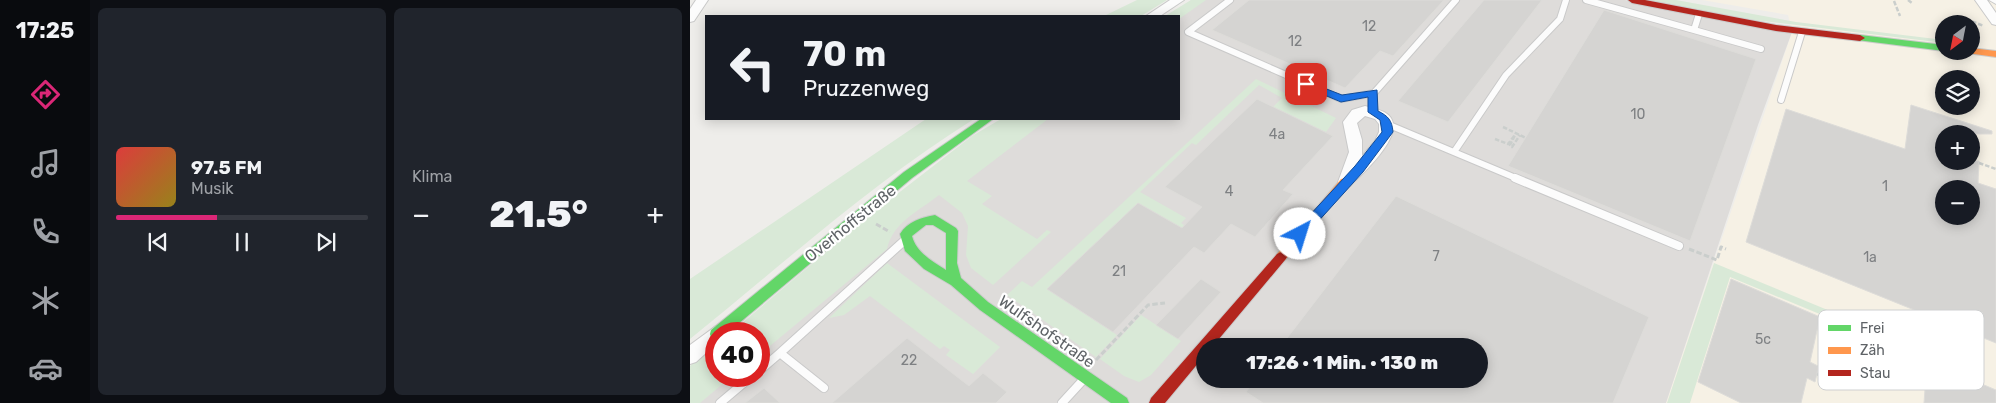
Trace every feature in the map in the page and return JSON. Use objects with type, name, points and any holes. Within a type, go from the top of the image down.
[{"type":"street","points":[[690,18],[702,0]]},
{"type":"street","points":[[1154,15],[1178,0]]},
{"type":"street","points":[[1632,0],[1802,32],[1935,47]]},
{"type":"street","points":[[1694,0],[1727,6]]},
{"type":"street","points":[[1981,0],[1996,21]]},
{"type":"street","points":[[1834,23],[1935,35]]},
{"type":"street","points":[[1980,52],[1996,54]]},
{"type":"street","points":[[1156,403],[1345,182],[1380,144],[1387,132],[1387,124],[1384,118],[1373,112],[1357,113],[1350,122],[1358,149],[1355,163],[1345,182]]},
{"type":"street","name":"Overhoffstraße","points":[[731,322],[908,176],[987,120]]},
{"type":"street","points":[[906,240],[906,234],[924,221],[934,219],[946,224],[952,231],[951,263],[956,281]]},
{"type":"street","name":"Wulfshofstraße","points":[[906,240],[916,255],[956,281],[984,306],[1122,403]]},
{"type":"street","name":"Overhoffstraße","points":[[690,356],[705,343]]},
{"type":"lane","points":[[1229,0],[1188,32],[1341,99],[1374,93],[1456,0]]},
{"type":"lane","points":[[1454,152],[1506,76],[1560,19],[1566,0]]},
{"type":"lane","points":[[1586,0],[1761,49]]},
{"type":"lane","points":[[1694,30],[1699,14]]},
{"type":"lane","points":[[1781,100],[1802,32]]},
{"type":"lane","points":[[1373,112],[1374,93]]},
{"type":"lane","points":[[1387,124],[1679,246]]},
{"type":"lane","points":[[770,361],[906,240]]},
{"type":"lane","points":[[780,352],[824,388]]},
{"type":"lane","points":[[1062,403],[1086,378]]},
{"type":"lane","points":[[720,403],[739,387]]},
{"type":"path","points":[[1908,0],[1912,3]]},
{"type":"path","points":[[1894,1],[1900,16]]},
{"type":"path","points":[[1502,127],[1526,138]]},
{"type":"path","points":[[1495,139],[1508,144],[1515,135],[1510,145],[1512,147],[1520,135]]},
{"type":"path","points":[[1980,163],[1996,169]]},
{"type":"path","points":[[872,222],[895,234]]},
{"type":"path","points":[[1679,246],[1717,260],[1721,247],[1726,249]]},
{"type":"path","points":[[1096,361],[1148,305],[1165,303]]},
{"type":"shaded area","points":[[1191,0],[1625,0],[1792,32],[1758,125],[1666,403],[690,403],[690,396],[705,384],[705,387],[770,387],[770,327],[1018,120],[1180,120],[1180,15]]},
{"type":"shaded area","points":[[1702,0],[1996,0],[1996,403],[1666,403],[1792,32],[1788,15]]},
{"type":"green space","points":[[1137,0],[1167,0],[1143,15],[1106,15]]},
{"type":"green space","points":[[1191,0],[1206,0],[1180,18],[1180,15],[1167,15]]},
{"type":"green space","points":[[1648,0],[1676,0],[1796,22],[1935,39],[1935,42],[1755,20]]},
{"type":"green space","points":[[1256,79],[1336,118],[1326,132],[1273,107],[1282,98],[1259,85],[1196,145],[1192,143],[1140,192],[1186,218],[1181,223],[1184,225],[1182,228],[1138,203],[1047,289],[1117,335],[1096,357],[1007,295],[1022,281],[1032,287]]},
{"type":"green space","points":[[925,120],[972,120],[900,169],[829,224],[711,322],[705,322],[705,327],[690,339],[690,279]]},
{"type":"green space","points":[[999,120],[1047,120],[967,181],[992,196],[982,204],[1037,239],[1047,230],[1051,232],[993,285],[971,268],[966,255],[968,226],[962,213],[939,195],[907,218],[895,232],[887,249],[770,346],[770,322],[743,322],[865,219],[972,136]]},
{"type":"green space","points":[[887,263],[1000,347],[973,374],[946,355],[950,350],[944,346],[940,349],[870,296],[844,315],[829,318]]},
{"type":"green space","points":[[1714,263],[1828,310],[1818,310],[1818,313],[1730,277],[1690,403],[1667,403]]},
{"type":"green space","points":[[1141,315],[1181,341],[1151,375],[1139,382],[1124,376],[1100,359]]},
{"type":"green space","points":[[705,353],[705,387],[719,387],[700,403],[690,403],[690,366]]},
{"type":"building","points":[[1249,0],[1444,0],[1393,56],[1380,51],[1345,88],[1212,30]]},
{"type":"building","points":[[1484,0],[1542,0],[1448,122],[1398,101]]},
{"type":"building","points":[[1604,10],[1756,59],[1690,241],[1508,166]]},
{"type":"building","points":[[1257,99],[1333,136],[1283,190],[1293,194],[1255,237],[1231,224],[1204,253],[1194,247],[1113,332],[1047,289],[1138,203],[1182,228],[1202,207],[1165,187]]},
{"type":"building","points":[[1911,105],[1935,113],[1935,115],[1942,115],[1973,125],[1935,125],[1935,170],[1979,170],[1978,180],[1935,180],[1935,225],[1980,225],[1980,184],[1996,189],[1996,343],[1984,338],[1984,310],[1914,310],[1746,242],[1786,109],[1905,149]]},
{"type":"building","points":[[1980,127],[1992,131],[1992,134],[1980,134]]},
{"type":"building","points":[[1396,196],[1649,317],[1613,403],[1263,403],[1246,392],[1249,388],[1488,388],[1488,338],[1287,338]]},
{"type":"building","points":[[1201,279],[1221,292],[1178,339],[1156,325]]},
{"type":"building","points":[[1731,279],[1818,316],[1818,326],[1810,362],[1818,366],[1817,374],[1815,382],[1807,378],[1801,403],[1741,403],[1698,382]]},
{"type":"building","points":[[907,338],[969,386],[983,373],[1007,392],[996,403],[832,403]]},
{"type":"building","points":[[1984,385],[1996,390],[1996,403],[1924,403],[1925,390],[1984,390]]},
{"type":"building","points":[[764,388],[780,403],[745,403]]},
{"type":"traffic: fast","points":[[1860,38],[1935,47]]},
{"type":"traffic: fast","points":[[730,322],[908,175],[987,120]]},
{"type":"traffic: fast","points":[[955,281],[951,263],[952,231],[935,220],[923,221],[906,234],[909,248],[928,265],[955,281],[984,306],[1122,403]]},
{"type":"traffic: slow","points":[[1980,52],[1996,54]]},
{"type":"traffic: slow","points":[[1281,257],[1345,182]]},
{"type":"traffic: jam","points":[[1632,0],[1776,28],[1860,38]]},
{"type":"traffic: jam","points":[[1156,403],[1281,257]]},
{"type":"route","points":[[1300,234],[1345,182],[1359,169],[1380,144],[1387,132],[1387,124],[1384,118],[1373,112],[1374,93],[1341,99],[1306,84]]}]
